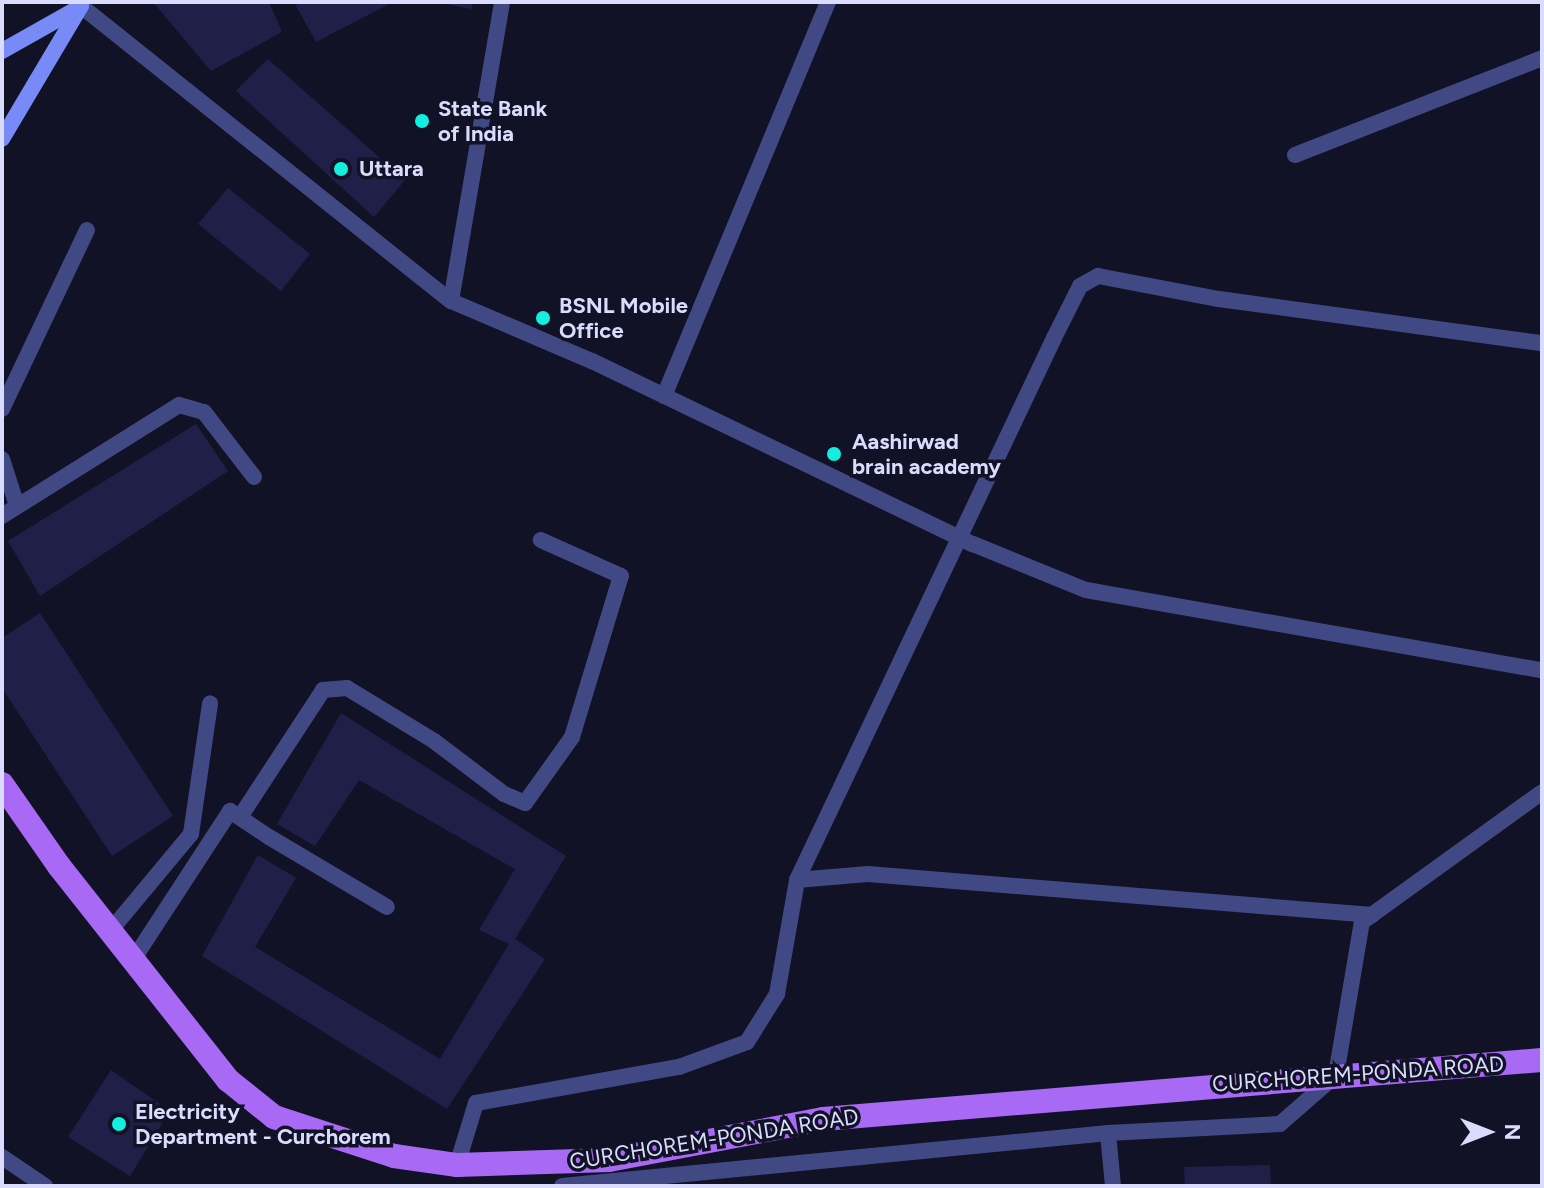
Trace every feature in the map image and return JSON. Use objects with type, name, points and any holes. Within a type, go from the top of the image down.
[{"type":"main road","name":"CURCHOREM-PONDA ROAD","points":[[2,784],[133,960],[228,1080],[274,1117],[394,1156],[563,1178],[609,1160],[823,1119],[1542,1060]]},
{"type":"street","points":[[451,301],[502,2]]},
{"type":"street","points":[[664,396],[828,2]]},
{"type":"street","points":[[85,4],[451,301],[664,396],[958,536],[1086,590],[1542,670]]},
{"type":"street","points":[[2,51],[85,4]]},
{"type":"street","points":[[2,139],[85,4]]},
{"type":"street","points":[[1295,155],[1542,58]]},
{"type":"street","points":[[2,409],[87,230]]},
{"type":"street","points":[[457,1165],[476,1103],[679,1067],[747,1042],[777,994],[797,880],[958,536],[1080,286],[1098,276],[1219,299],[1542,343]]},
{"type":"street","points":[[2,516],[179,405],[204,412],[254,477]]},
{"type":"street","points":[[2,459],[17,506]]},
{"type":"street","points":[[240,817],[323,690],[347,688],[434,741],[504,794],[525,803],[572,737],[621,576],[541,540]]},
{"type":"street","points":[[111,930],[191,834],[210,703]]},
{"type":"street","points":[[563,1178],[1108,1133],[1280,1124],[1336,1075],[1362,922],[1542,792]]},
{"type":"street","points":[[133,960],[230,811],[387,907]]},
{"type":"street","points":[[797,880],[868,874],[1372,915]]},
{"type":"street","points":[[1108,1133],[1113,1186]]},
{"type":"street","points":[[2,1157],[45,1186]]},
{"type":"building","points":[[153,2],[269,2],[282,32],[211,71]]},
{"type":"building","points":[[294,2],[393,2],[316,42]]},
{"type":"building","points":[[434,2],[472,2],[472,9]]},
{"type":"building","points":[[268,59],[405,180],[374,217],[236,91]]},
{"type":"building","points":[[228,188],[310,254],[281,291],[198,224]]},
{"type":"building","points":[[196,424],[228,471],[40,596],[8,541]]},
{"type":"building","points":[[40,613],[173,816],[112,856],[2,688],[2,638]]},
{"type":"building","points":[[341,713],[566,856],[515,939],[545,959],[447,1109],[202,956],[258,855],[296,878],[255,947],[440,1059],[509,944],[479,930],[515,869],[359,780],[315,846],[277,824]]},
{"type":"building","name":"Electricity Department - Curchorem","points":[[111,1070],[170,1111],[130,1176],[68,1137]]},
{"type":"building","points":[[1270,1165],[1271,1186],[1185,1186],[1184,1167]]},
{"type":"place","name":"State Bank of India","points":[[422,121]]},
{"type":"place","name":"Uttara","points":[[341,169]]},
{"type":"place","name":"BSNL Mobile Office","points":[[543,318]]},
{"type":"place","name":"Aashirwad brain academy","points":[[834,454]]},
{"type":"place","name":"Electricity Department - Curchorem","points":[[119,1124]]}]
